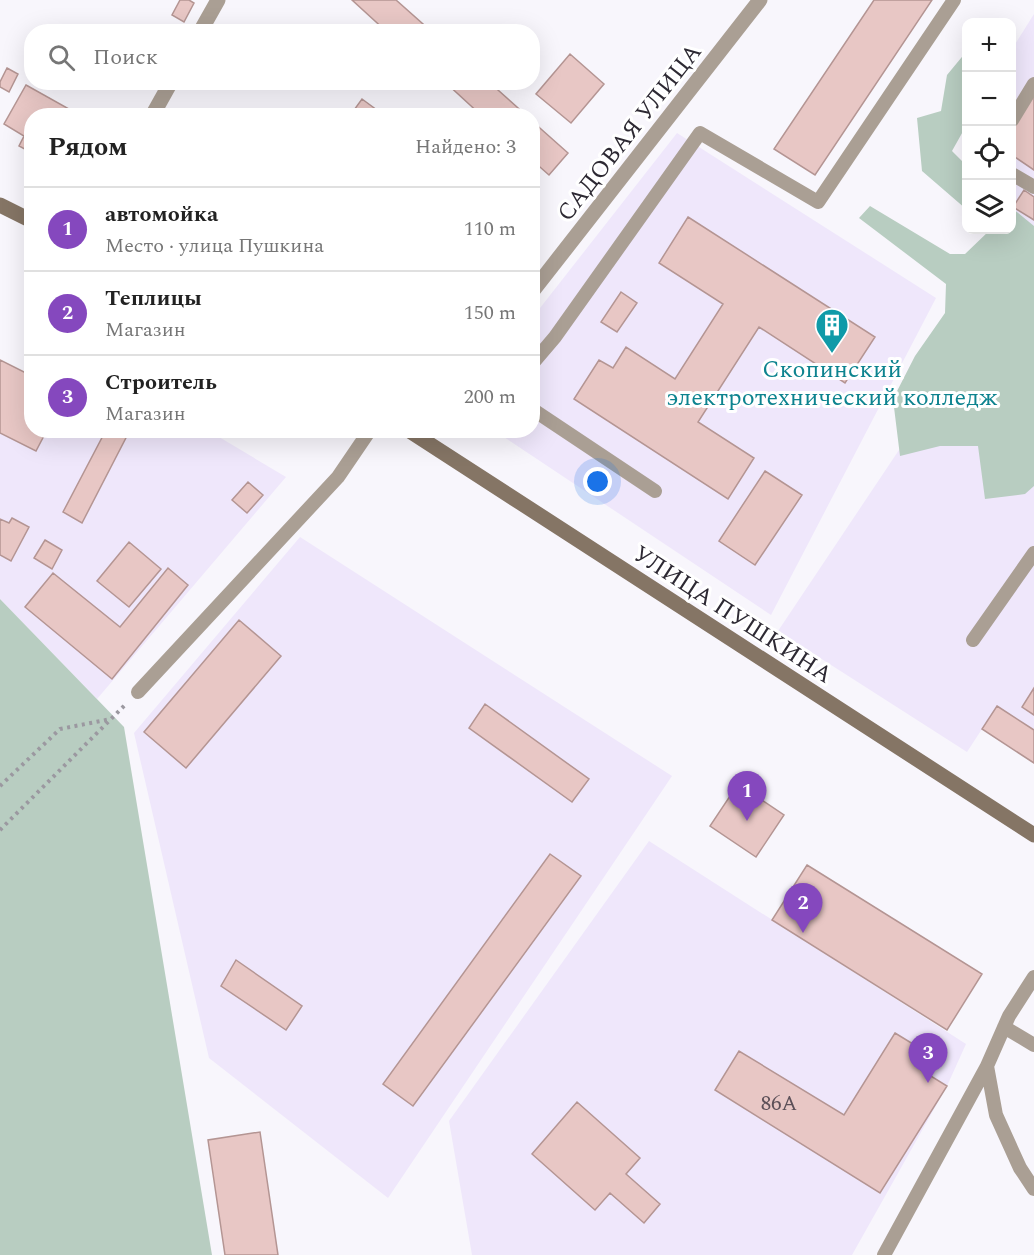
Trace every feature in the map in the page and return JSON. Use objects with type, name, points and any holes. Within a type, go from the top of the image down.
[{"type":"main road","points":[[0,205],[24,217]]},
{"type":"main road","name":"УЛИЦА ПУШКИНА","points":[[420,438],[1034,835]]},
{"type":"street","points":[[204,24],[218,0]]},
{"type":"street","name":"САДОВАЯ УЛИЦА","points":[[540,282],[760,0]]},
{"type":"street","points":[[156,108],[167,90]]},
{"type":"lane","points":[[540,355],[555,337],[700,133],[818,202],[954,0]]},
{"type":"lane","points":[[1016,112],[1034,84]]},
{"type":"lane","points":[[1016,177],[1034,188]]},
{"type":"lane","points":[[540,414],[655,491]]},
{"type":"lane","points":[[138,692],[338,477],[365,438]]},
{"type":"lane","points":[[973,640],[1034,553]]},
{"type":"lane","points":[[884,1255],[987,1066],[1004,1027],[1034,977]]},
{"type":"lane","points":[[1004,1027],[1034,1045]]},
{"type":"lane","points":[[987,1066],[996,1115],[1020,1168],[1034,1189]]},
{"type":"path","points":[[0,830],[138,692]]},
{"type":"path","points":[[0,786],[60,729],[111,719]]},
{"type":"shaded area","points":[[1034,14],[1034,232],[1016,220],[1016,43]]},
{"type":"shaded area","points":[[677,133],[936,298],[771,615],[506,438],[540,438],[540,308]]},
{"type":"shaded area","points":[[1034,248],[1034,763],[982,729],[967,752],[778,631]]},
{"type":"shaded area","points":[[0,360],[24,372],[24,438],[221,438],[286,477],[97,699],[0,599]]},
{"type":"shaded area","points":[[300,537],[672,776],[388,1198],[209,1058],[134,733]]},
{"type":"shaded area","points":[[649,841],[966,1044],[947,1086],[852,1255],[472,1255],[449,1121]]},
{"type":"green space","points":[[962,57],[962,133],[952,151],[962,161],[962,206],[922,171],[917,118],[941,111],[947,75]]},
{"type":"green space","points":[[870,206],[950,254],[965,254],[986,234],[1016,234],[1016,211],[1034,226],[1034,486],[1025,494],[985,499],[978,446],[940,446],[900,456],[893,399],[915,356],[945,313],[946,284],[859,218]]},
{"type":"green space","points":[[0,599],[124,727],[212,1255],[0,1255]]},
{"type":"building","points":[[180,0],[189,0],[194,3],[184,22],[172,15]]},
{"type":"building","points":[[352,0],[396,0],[423,24],[378,24]]},
{"type":"building","points":[[874,0],[932,0],[815,175],[774,149]]},
{"type":"building","points":[[570,54],[604,84],[571,123],[536,94]]},
{"type":"building","points":[[7,68],[18,74],[9,92],[0,87]]},
{"type":"building","points":[[24,89],[35,90],[67,108],[24,108],[24,136],[4,124]]},
{"type":"building","points":[[454,90],[498,90],[518,108],[473,108]]},
{"type":"building","points":[[1034,91],[1034,170],[1016,158],[1016,119]]},
{"type":"building","points":[[362,99],[374,108],[355,108]]},
{"type":"building","points":[[540,128],[568,153],[549,175],[540,167]]},
{"type":"building","points":[[24,136],[24,149],[19,146]]},
{"type":"building","points":[[1024,190],[1034,197],[1034,220],[1016,209],[1016,202]]},
{"type":"building","name":"Скопинский электротехнический колледж","points":[[688,217],[875,337],[845,383],[759,327],[698,422],[754,458],[728,499],[574,399],[599,360],[613,368],[626,347],[675,379],[723,304],[659,263]]},
{"type":"building","points":[[621,292],[637,303],[617,332],[601,322]]},
{"type":"building","points":[[0,360],[24,372],[24,438],[43,438],[36,451],[0,433]]},
{"type":"building","points":[[102,438],[126,438],[82,523],[63,512]]},
{"type":"building","points":[[765,471],[802,495],[755,565],[719,541]]},
{"type":"building","points":[[248,482],[263,495],[247,513],[232,500]]},
{"type":"building","points":[[12,518],[29,527],[11,561],[0,555],[0,519],[9,523]]},
{"type":"building","points":[[45,540],[62,550],[52,569],[34,558]]},
{"type":"building","points":[[129,542],[161,569],[129,607],[97,581]]},
{"type":"building","points":[[168,568],[188,585],[112,679],[25,607],[53,573],[120,627]]},
{"type":"building","points":[[239,620],[281,656],[186,768],[144,732]]},
{"type":"building","points":[[1034,688],[1034,715],[1022,707]]},
{"type":"building","points":[[485,704],[589,779],[572,802],[469,728]]},
{"type":"building","points":[[997,706],[1034,730],[1034,763],[982,729]]},
{"type":"building","points":[[738,784],[784,815],[756,857],[710,826]]},
{"type":"building","points":[[550,854],[581,876],[413,1106],[383,1084]]},
{"type":"building","points":[[807,865],[982,974],[947,1030],[772,920]]},
{"type":"building","points":[[236,960],[302,1006],[286,1030],[221,986]]},
{"type":"building","points":[[895,1033],[931,1055],[921,1070],[947,1086],[880,1193],[715,1090],[739,1051],[844,1115]]},
{"type":"building","points":[[577,1102],[640,1158],[626,1174],[660,1204],[644,1223],[610,1193],[595,1210],[532,1154]]},
{"type":"building","points":[[260,1132],[278,1255],[225,1255],[208,1140]]},
{"type":"place","name":"Скопинский электротехнический колледж","points":[[832,354]]},
{"type":"place","name":"автомойка","points":[[747,821]]},
{"type":"place","name":"Теплицы","points":[[803,933]]},
{"type":"place","name":"Строитель","points":[[928,1083]]}]
